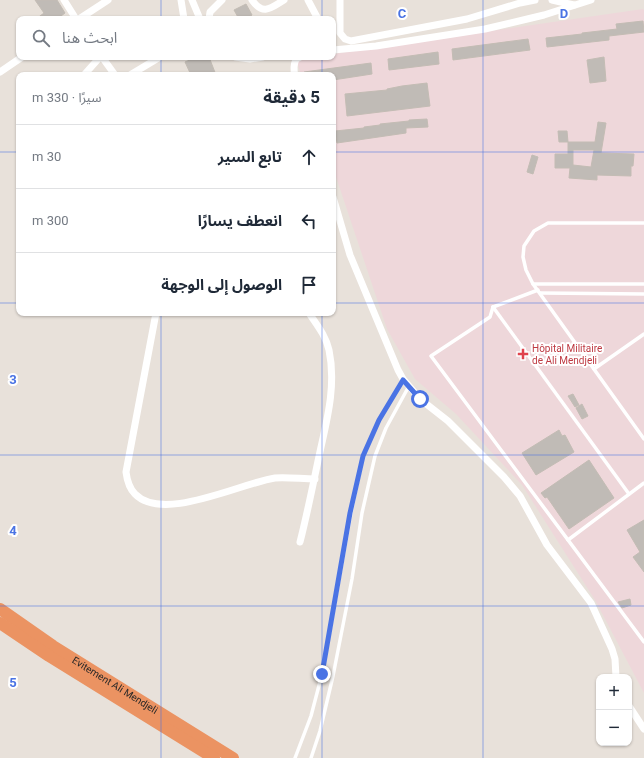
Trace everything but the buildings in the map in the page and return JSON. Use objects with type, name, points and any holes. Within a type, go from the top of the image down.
[{"type":"highway","name":"Evitement Ali Mendjeli","points":[[0,609],[53,646],[233,758]]},
{"type":"highway","name":"Evitement Ali Mendjeli","points":[[0,623],[49,656],[214,758]]},
{"type":"street","points":[[64,0],[75,16]]},
{"type":"street","points":[[82,16],[108,0]]},
{"type":"street","points":[[181,0],[184,16]]},
{"type":"street","points":[[192,0],[199,16]]},
{"type":"street","points":[[210,16],[210,12],[222,0]]},
{"type":"street","points":[[252,0],[256,6],[264,9],[270,8],[284,0]]},
{"type":"street","points":[[308,0],[316,16]]},
{"type":"street","points":[[340,0],[340,33],[345,39],[351,41],[467,19],[535,0]]},
{"type":"street","points":[[552,0],[574,5]]},
{"type":"street","points":[[336,50],[376,46],[485,28],[544,15],[591,0]]},
{"type":"street","points":[[0,72],[18,60]]},
{"type":"street","points":[[87,72],[98,60]]},
{"type":"street","points":[[103,60],[113,72]]},
{"type":"street","points":[[135,72],[155,60]]},
{"type":"street","points":[[294,72],[293,68],[297,60]]},
{"type":"street","points":[[336,207],[360,280],[403,380],[420,399],[448,421],[504,477],[520,496],[547,545],[591,603],[612,649],[616,674]]},
{"type":"street","points":[[336,217],[343,231]]},
{"type":"street","points":[[155,316],[126,472],[128,484],[135,494],[145,501],[157,504],[188,503],[212,497],[243,486],[276,478],[315,479]]},
{"type":"street","points":[[300,542],[315,479],[330,404],[331,365],[327,344],[321,331],[311,316]]},
{"type":"street","points":[[632,710],[644,729]]},
{"type":"lane","points":[[644,223],[548,223],[534,231],[524,246],[523,257],[526,270],[534,284],[644,438]]},
{"type":"lane","points":[[534,284],[644,284]]},
{"type":"lane","points":[[493,307],[539,291],[644,294]]},
{"type":"lane","points":[[493,307],[629,494]]},
{"type":"lane","points":[[493,307],[490,317],[431,356],[644,642]]},
{"type":"lane","points":[[594,369],[644,334]]},
{"type":"lane","points":[[295,758],[311,716],[322,674],[350,513],[363,456],[379,420],[403,380]]},
{"type":"lane","points":[[311,758],[320,731],[333,676],[352,579],[362,513],[375,456],[386,428],[409,386]]},
{"type":"lane","points":[[568,540],[644,484]]},
{"type":"shaded area","name":"Hôpital Militaire de Ali Mendjeli","points":[[644,10],[644,693],[595,600],[522,485],[456,414],[415,379],[387,329],[336,177],[336,72],[300,72],[296,60],[336,60],[336,54]]},
{"type":"place","name":"Hôpital Militaire de Ali Mendjeli","points":[[523,354]]},
{"type":"route","points":[[322,674],[350,513],[363,456],[391,397],[403,380],[420,399]]}]
